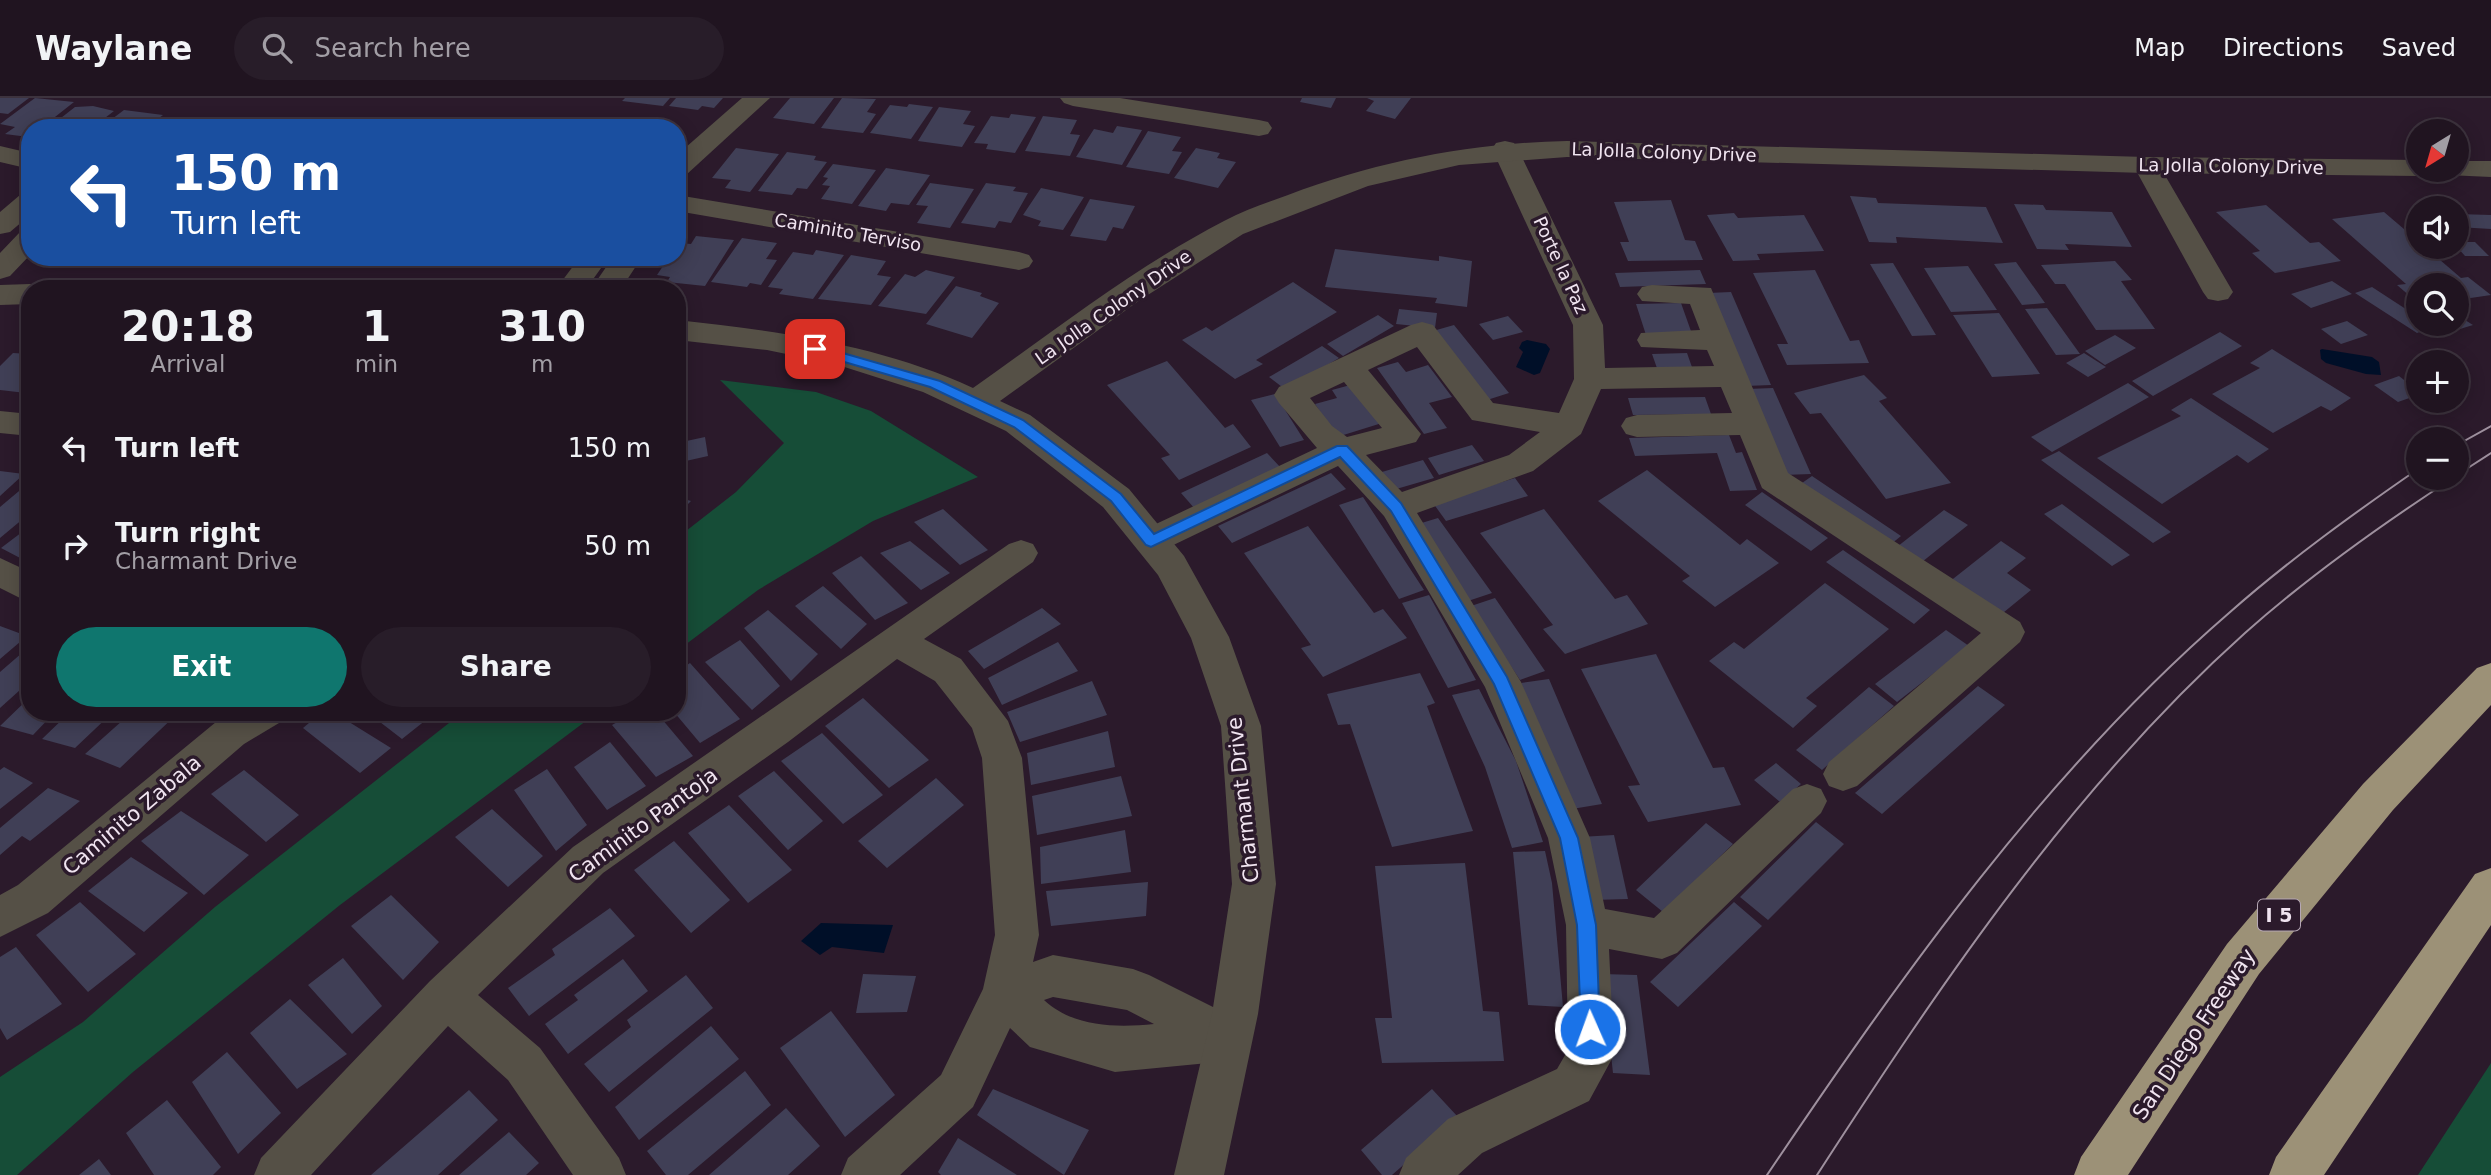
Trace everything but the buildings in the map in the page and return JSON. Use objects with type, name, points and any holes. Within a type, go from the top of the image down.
[{"type":"highway","name":"San Diego Freeway","points":[[2099,1175],[2243,959],[2378,797],[2491,679]]},
{"type":"highway","points":[[2294,1175],[2491,888]]},
{"type":"street","points":[[686,161],[757,98]]},
{"type":"street","points":[[1073,98],[1259,128]]},
{"type":"street","name":"La Jolla Colony Drive","points":[[975,402],[1168,267],[1227,230],[1324,190],[1403,164],[1504,149],[2146,166],[2406,168]]},
{"type":"street","name":"Porte la Paz","points":[[1504,149],[1588,325],[1590,379],[1570,426]]},
{"type":"street","points":[[0,154],[21,158]]},
{"type":"street","points":[[2146,166],[2218,292]]},
{"type":"street","points":[[2469,169],[2491,169]]},
{"type":"street","name":"Caminito Terviso","points":[[686,205],[1019,261]]},
{"type":"street","points":[[0,226],[21,208]]},
{"type":"street","points":[[578,280],[589,266]]},
{"type":"street","points":[[0,295],[21,294]]},
{"type":"street","points":[[1652,294],[1701,295],[1774,480],[2007,632],[1843,774]]},
{"type":"street","name":"Charmant Drive","points":[[686,331],[767,340],[839,354],[935,384],[975,402],[1018,423],[1116,498],[1171,566],[1210,637],[1241,726],[1254,884],[1229,1039],[1199,1175]]},
{"type":"street","points":[[1423,1175],[1465,1136],[1573,1085],[1591,1055],[1587,925],[1569,838],[1502,682],[1396,507],[1342,450],[1321,435],[1290,395],[1422,332],[1483,412],[1570,426]]},
{"type":"street","points":[[1653,341],[1719,340]]},
{"type":"street","points":[[1151,541],[1342,450],[1405,434],[1348,367]]},
{"type":"street","points":[[1590,379],[1733,376]]},
{"type":"street","points":[[0,422],[21,424]]},
{"type":"street","points":[[1637,426],[1752,425]]},
{"type":"street","points":[[1396,507],[1521,463],[1570,426]]},
{"type":"street","name":"Caminito Pantoja","points":[[278,1175],[446,996],[588,860],[774,732],[895,640],[1021,553]]},
{"type":"street","points":[[0,570],[21,583]]},
{"type":"street","points":[[865,1175],[957,1091],[1004,992],[1017,935],[1002,758],[989,721],[948,670],[895,640]]},
{"type":"street","name":"Caminito Zabala","points":[[0,917],[33,899],[230,733],[250,721]]},
{"type":"street","points":[[1587,925],[1662,939],[1807,801]]},
{"type":"street","points":[[1004,992],[1053,976],[1133,990],[1229,1039]]},
{"type":"street","points":[[1004,992],[1045,1032],[1115,1049],[1229,1039]]},
{"type":"street","points":[[446,996],[524,1064],[602,1175]]},
{"type":"green space","points":[[720,380],[816,392],[871,411],[978,477],[873,521],[758,590],[686,644],[686,531],[736,492],[784,443]]},
{"type":"green space","points":[[452,721],[586,721],[340,905],[133,1072],[17,1175],[0,1175],[0,1077],[83,1022],[215,907]]},
{"type":"green space","points":[[2491,1063],[2491,1175],[2418,1175]]},
{"type":"water","points":[[1527,340],[1546,344],[1550,349],[1540,373],[1534,375],[1516,367],[1523,352],[1519,348],[1522,342]]},
{"type":"water","points":[[2322,349],[2372,357],[2379,362],[2381,375],[2366,374],[2326,363],[2321,359]]},
{"type":"water","points":[[821,923],[893,925],[884,953],[832,947],[820,955],[801,941]]},
{"type":"tram line","points":[[2469,438],[2491,426]]},
{"type":"tram line","points":[[2469,467],[2491,453]]},
{"type":"tram line","points":[[1767,1175],[1924,951],[2038,808],[2098,740],[2162,675],[2252,593],[2406,477]]},
{"type":"tram line","points":[[1817,1175],[1912,1031],[2013,889],[2123,756],[2182,693],[2245,633],[2346,551],[2435,490]]},
{"type":"route","points":[[815,349],[935,384],[1018,423],[1116,498],[1151,541],[1342,450],[1396,507],[1502,682],[1569,838],[1587,925],[1590,1029]]}]
